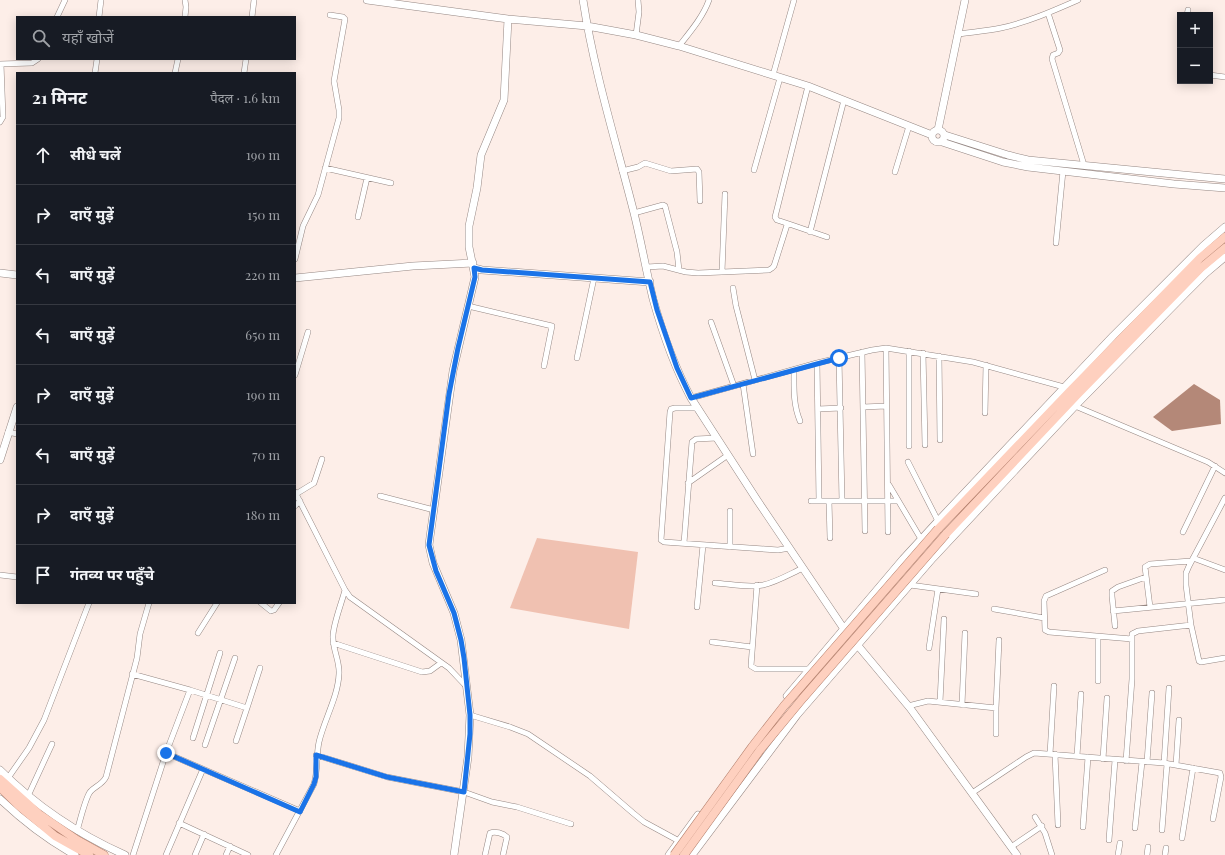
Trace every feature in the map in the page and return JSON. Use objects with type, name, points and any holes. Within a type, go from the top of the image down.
[{"type":"main road","points":[[367,0],[508,19],[587,26],[636,35],[679,46],[808,86],[909,126],[935,132],[943,132],[943,139]]},
{"type":"main road","points":[[583,0],[587,26],[604,103],[634,213],[657,310],[677,368],[691,398],[844,629],[908,706],[1017,855]]},
{"type":"main road","points":[[943,139],[938,143],[934,142],[932,139],[935,132],[965,0]]},
{"type":"main road","points":[[454,855],[468,757],[470,715],[464,658],[458,624],[431,554],[430,536],[449,394],[475,277],[469,247],[469,226],[477,188],[481,154],[504,100],[508,19]]},
{"type":"main road","points":[[943,139],[1017,158],[1084,166],[1225,179]]},
{"type":"main road","points":[[943,139],[1009,164],[1142,180],[1225,188]]},
{"type":"main road","points":[[1142,180],[1143,171]]},
{"type":"main road","points":[[674,855],[752,747],[784,706],[938,525],[1064,387],[1203,246],[1225,227]]},
{"type":"main road","points":[[669,855],[778,707],[921,538],[938,525],[1200,258],[1225,237]]},
{"type":"main road","points":[[684,855],[765,744],[803,698],[946,534],[1195,273],[1225,248]]},
{"type":"main road","points":[[692,855],[797,715],[910,585],[1075,406],[1206,273],[1225,257]]},
{"type":"main road","points":[[296,278],[413,266],[474,266],[482,270],[650,282]]},
{"type":"main road","points":[[0,273],[16,276]]},
{"type":"main road","points":[[0,460],[16,410]]},
{"type":"main road","points":[[0,770],[4,779],[39,814],[104,855]]},
{"type":"main road","points":[[4,779],[60,821],[125,855]]},
{"type":"main road","points":[[0,787],[19,806],[56,836],[89,855]]},
{"type":"main road","points":[[0,798],[11,810],[70,854]]},
{"type":"street","points":[[57,16],[65,0]]},
{"type":"street","points":[[99,16],[101,0]]},
{"type":"street","points":[[184,16],[186,7],[185,0]]},
{"type":"street","points":[[252,16],[254,0]]},
{"type":"street","points":[[636,35],[638,0]]},
{"type":"street","points":[[679,46],[705,11],[709,0]]},
{"type":"street","points":[[754,170],[794,0]]},
{"type":"street","points":[[958,34],[1000,28],[1048,13],[1078,0]]},
{"type":"street","points":[[1048,13],[1060,50],[1060,52],[1053,55],[1052,59],[1084,166]]},
{"type":"street","points":[[296,255],[303,226],[318,195],[339,118],[334,81],[345,21],[344,18],[330,15]]},
{"type":"street","points":[[0,122],[3,117],[0,64],[32,63],[36,60]]},
{"type":"street","points":[[95,72],[97,60]]},
{"type":"street","points":[[176,72],[178,60]]},
{"type":"street","points":[[244,72],[246,60]]},
{"type":"street","points":[[1213,75],[1225,77]]},
{"type":"street","points":[[808,86],[775,219],[827,237]]},
{"type":"street","points":[[810,232],[844,100]]},
{"type":"street","points":[[895,172],[909,126]]},
{"type":"street","points":[[622,171],[638,167],[645,163],[671,171],[697,169],[699,172],[700,200]]},
{"type":"street","points":[[325,168],[391,183]]},
{"type":"street","points":[[1056,243],[1063,171]]},
{"type":"street","points":[[358,217],[367,178]]},
{"type":"street","points":[[722,272],[725,194]]},
{"type":"street","points":[[634,213],[663,205],[665,206],[680,270]]},
{"type":"street","points":[[647,267],[663,266],[698,273],[769,270],[772,268],[786,227],[789,224]]},
{"type":"street","points":[[577,358],[594,278]]},
{"type":"street","points":[[733,288],[736,306],[756,380]]},
{"type":"street","points":[[468,306],[552,326],[544,366]]},
{"type":"street","points":[[711,322],[734,386]]},
{"type":"street","points":[[296,372],[308,332]]},
{"type":"street","points":[[691,398],[817,363],[886,348],[923,353],[986,365],[1064,387]]},
{"type":"street","points":[[886,348],[888,532]]},
{"type":"street","points":[[909,351],[909,446]]},
{"type":"street","points":[[862,352],[865,532]]},
{"type":"street","points":[[923,353],[925,445]]},
{"type":"street","points":[[939,356],[940,440]]},
{"type":"street","points":[[839,358],[842,501]]},
{"type":"street","points":[[817,363],[819,501]]},
{"type":"street","points":[[985,413],[986,365]]},
{"type":"street","points":[[794,370],[795,407],[800,421]]},
{"type":"street","points":[[743,384],[753,454]]},
{"type":"street","points":[[863,407],[886,406]]},
{"type":"street","points":[[1075,406],[1201,459],[1215,466],[1225,474]]},
{"type":"street","points":[[698,408],[675,408],[671,409],[670,412],[667,467],[660,538],[664,542],[778,550],[790,548]]},
{"type":"street","points":[[818,409],[841,408]]},
{"type":"street","points":[[8,432],[16,434]]},
{"type":"street","points":[[684,543],[692,445],[694,440],[717,438]]},
{"type":"street","points":[[688,483],[728,455]]},
{"type":"street","points":[[322,459],[314,483],[296,493],[345,590],[355,601],[456,674],[467,687]]},
{"type":"street","points":[[908,462],[938,525]]},
{"type":"street","points":[[1184,532],[1215,466]]},
{"type":"street","points":[[888,483],[921,538]]},
{"type":"street","points":[[380,496],[434,510]]},
{"type":"street","points":[[1225,498],[1192,559],[1185,578],[1191,625],[1198,661],[1205,662],[1225,658]]},
{"type":"street","points":[[296,505],[300,501]]},
{"type":"street","points":[[811,501],[898,501]]},
{"type":"street","points":[[829,501],[830,538]]},
{"type":"street","points":[[730,511],[730,547]]},
{"type":"street","points":[[696,607],[703,545]]},
{"type":"street","points":[[1150,607],[1146,577],[1147,565],[1192,559],[1225,570]]},
{"type":"street","points":[[715,583],[757,585],[777,580],[803,568]]},
{"type":"street","points":[[1105,570],[1046,596],[1044,601],[1044,628],[1047,632],[1132,639]]},
{"type":"street","points":[[0,575],[16,577]]},
{"type":"street","points":[[1115,626],[1112,591],[1118,587],[1146,577]]},
{"type":"street","points":[[757,585],[750,663],[753,668],[811,669]]},
{"type":"street","points":[[910,585],[976,594]]},
{"type":"street","points":[[929,648],[938,589]]},
{"type":"street","points":[[276,855],[300,812],[316,777],[316,755],[338,682],[339,667],[333,643],[333,633],[345,590]]},
{"type":"street","points":[[1113,611],[1225,600]]},
{"type":"street","points":[[4,779],[29,748],[41,725],[89,604]]},
{"type":"street","points":[[78,831],[88,795],[93,789],[102,784],[106,777],[137,655],[140,634],[149,604]]},
{"type":"street","points":[[198,633],[217,604]]},
{"type":"street","points":[[262,604],[271,611],[274,610],[278,604]]},
{"type":"street","points":[[994,609],[1044,618]]},
{"type":"street","points":[[940,702],[944,619]]},
{"type":"street","points":[[1126,761],[1132,679],[1132,634],[1138,631],[1191,625]]},
{"type":"street","points":[[962,705],[965,633]]},
{"type":"street","points":[[1098,637],[1098,681]]},
{"type":"street","points":[[996,734],[999,640]]},
{"type":"street","points":[[712,642],[752,647]]},
{"type":"street","points":[[333,643],[422,672],[430,671],[441,663]]},
{"type":"street","points":[[193,738],[220,653]]},
{"type":"street","points":[[205,745],[235,658]]},
{"type":"street","points":[[236,741],[260,668]]},
{"type":"street","points":[[132,674],[247,708]]},
{"type":"street","points":[[1054,686],[1053,754],[1058,825]]},
{"type":"street","points":[[1162,830],[1169,688]]},
{"type":"street","points":[[133,855],[166,753],[190,690]]},
{"type":"street","points":[[1135,828],[1152,693]]},
{"type":"street","points":[[1077,756],[1081,694]]},
{"type":"street","points":[[1103,759],[1107,698]]},
{"type":"street","points":[[908,706],[924,701],[996,708]]},
{"type":"street","points":[[470,715],[528,734],[590,776],[644,822],[679,841]]},
{"type":"street","points":[[1176,765],[1179,720]]},
{"type":"street","points":[[28,796],[52,744]]},
{"type":"street","points":[[166,753],[300,812]]},
{"type":"street","points":[[972,793],[1030,755],[1038,753],[1176,765],[1218,772],[1221,775],[1213,819]]},
{"type":"street","points":[[316,755],[387,777],[464,792],[492,802],[517,807],[571,824]]},
{"type":"street","points":[[1083,827],[1088,757]]},
{"type":"street","points":[[1109,840],[1115,760]]},
{"type":"street","points":[[1182,838],[1193,768]]},
{"type":"street","points":[[166,855],[203,769]]},
{"type":"street","points":[[1035,817],[1042,826],[1047,837],[1052,855]]},
{"type":"street","points":[[179,823],[248,855]]},
{"type":"street","points":[[1011,847],[1042,826]]},
{"type":"street","points":[[485,855],[490,833],[494,832],[504,834],[507,837],[503,855]]},
{"type":"street","points":[[195,855],[204,834]]},
{"type":"street","points":[[1118,855],[1120,843]]},
{"type":"street","points":[[226,855],[230,846]]},
{"type":"street","points":[[1147,855],[1148,847]]},
{"type":"street","points":[[1165,855],[1166,848]]},
{"type":"shaded area","points":[[1194,384],[1220,400],[1221,424],[1172,431],[1153,417]]},
{"type":"shaded area","points":[[537,538],[638,552],[629,629],[510,608]]},
{"type":"route","points":[[166,753],[300,812],[316,777],[316,755],[387,777],[464,792],[470,734],[470,715],[464,658],[458,624],[436,571],[429,545],[449,394],[475,277],[474,268],[482,270],[650,282],[657,310],[677,368],[691,398],[839,358]]}]
